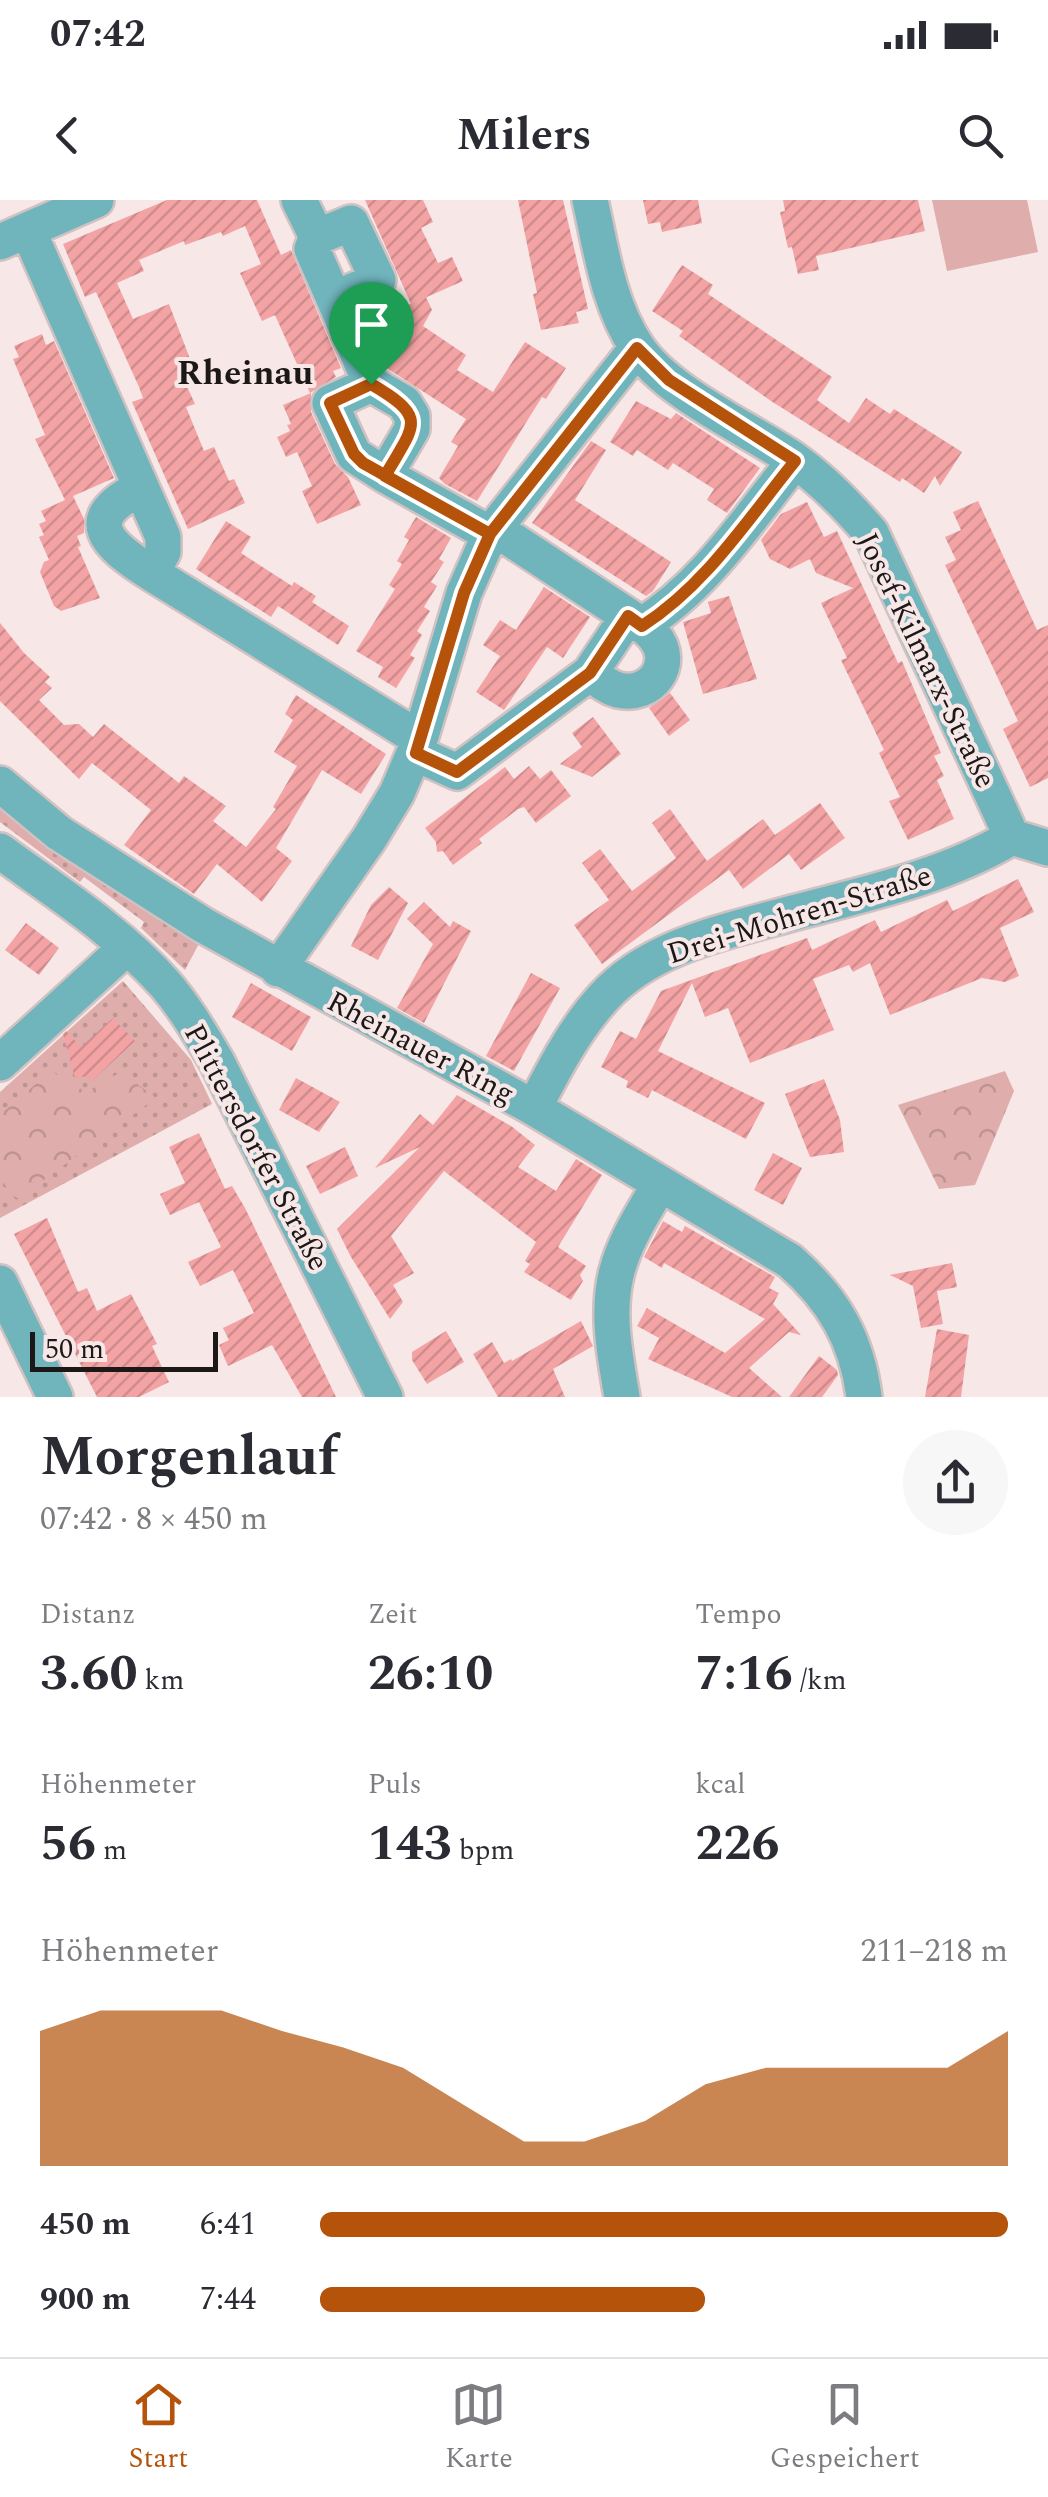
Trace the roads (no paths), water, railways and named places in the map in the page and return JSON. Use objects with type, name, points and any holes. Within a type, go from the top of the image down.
[{"type":"street","points":[[96,200],[14,236],[164,537],[163,552],[151,573]]},
{"type":"street","points":[[299,200],[316,238],[312,249],[371,384],[404,404],[412,416],[412,429],[385,476]]},
{"type":"street","name":"Josef-Kilmarx-Straße","points":[[590,200],[618,310],[637,348],[669,380],[795,461],[840,497],[871,533],[1012,836]]},
{"type":"street","points":[[316,238],[350,224],[378,280],[334,299]]},
{"type":"street","points":[[278,969],[397,793],[418,746],[464,593],[492,531],[637,348]]},
{"type":"street","points":[[371,384],[330,403],[354,454],[385,476],[492,531],[635,621],[655,636],[664,654],[662,670],[654,683],[639,691],[620,690],[590,673]]},
{"type":"street","points":[[141,488],[111,507],[104,522],[106,538],[118,552],[457,772],[590,673],[635,621],[670,608],[695,585],[795,461]]},
{"type":"street","name":"Rheinauer Ring","points":[[0,784],[59,833],[119,874],[278,969],[534,1108],[762,1243],[811,1280],[835,1310],[852,1342],[864,1397]]},
{"type":"street","points":[[1012,836],[1048,848]]},
{"type":"street","name":"Drei-Mohren-Straße","points":[[534,1108],[566,1048],[604,996],[650,960],[706,936],[952,868],[1012,836]]},
{"type":"street","name":"Plittersdorfer Straße","points":[[0,851],[127,948],[168,988],[217,1062],[385,1397]]},
{"type":"street","points":[[0,1064],[127,948]]},
{"type":"street","points":[[622,1397],[612,1327],[616,1271],[627,1242],[659,1185]]},
{"type":"street","points":[[0,1283],[55,1397]]},
{"type":"district","name":"Rheinau","points":[[245,372]]}]
